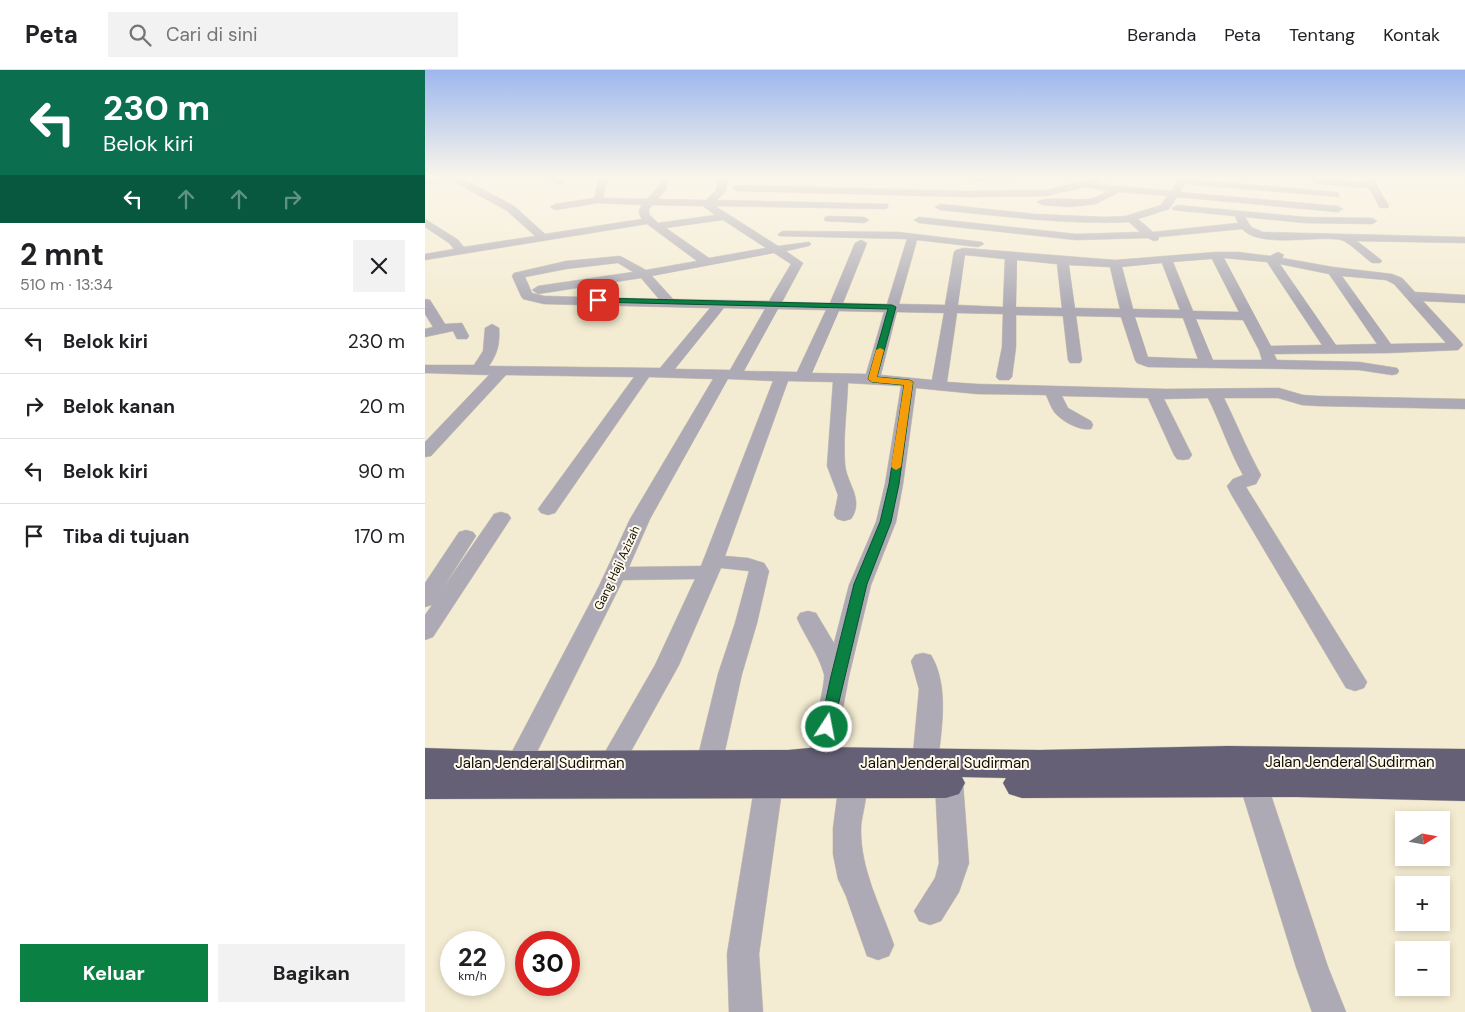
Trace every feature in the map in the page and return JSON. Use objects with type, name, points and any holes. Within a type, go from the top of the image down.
[{"type":"highway","name":"Jalan Jenderal Sudirman","points":[[427,781],[518,765],[611,764],[696,770],[769,783],[853,783],[937,773],[1228,760],[1308,772],[1465,786]]},
{"type":"highway","name":"Jalan Jenderal Sudirman","points":[[427,781],[696,770],[821,762],[937,773],[1253,783],[1308,772],[1465,763]]},
{"type":"street","points":[[524,221],[543,238]]},
{"type":"street","points":[[425,258],[595,230],[678,221]]},
{"type":"street","points":[[732,221],[797,263]]},
{"type":"street","points":[[844,236],[864,221]]},
{"type":"street","points":[[898,235],[918,221]]},
{"type":"street","points":[[927,221],[1069,237],[1151,235],[1223,228],[1246,229],[1263,235],[1384,236],[1465,240]]},
{"type":"street","points":[[1134,221],[1151,235],[1169,255],[1187,315],[1208,365]]},
{"type":"street","points":[[1242,221],[1246,229]]},
{"type":"street","points":[[1372,221],[1384,236]]},
{"type":"street","points":[[425,222],[453,241],[461,251]]},
{"type":"street","points":[[653,223],[706,262]]},
{"type":"street","points":[[595,230],[612,244],[620,259],[644,274],[669,302]]},
{"type":"street","points":[[783,234],[898,235],[912,240]]},
{"type":"street","points":[[1311,236],[1282,254],[1273,263],[1332,349]]},
{"type":"street","points":[[1344,236],[1376,261]]},
{"type":"street","points":[[872,379],[912,240]]},
{"type":"street","points":[[527,292],[644,274],[775,248],[813,243],[912,240],[1087,256],[1282,254]]},
{"type":"street","name":"Gang Haji Azizah","points":[[518,765],[616,574],[640,519],[775,304],[797,263],[813,243]]},
{"type":"street","points":[[802,378],[852,268],[861,243]]},
{"type":"street","points":[[939,385],[950,309],[961,252],[1115,264],[1169,255],[1227,249],[1282,254],[1333,271],[1395,279],[1456,346],[1388,349],[1266,350]]},
{"type":"street","points":[[1216,255],[1266,350],[1279,393]]},
{"type":"street","points":[[1005,377],[1009,347],[1011,256]]},
{"type":"street","points":[[620,259],[566,265],[517,276],[527,292],[527,296],[544,300],[1248,316]]},
{"type":"street","points":[[1063,261],[1075,360]]},
{"type":"street","points":[[1115,264],[1133,337],[1142,360],[1153,364],[1359,366],[1392,371]]},
{"type":"street","points":[[1333,271],[1388,349]]},
{"type":"street","points":[[1410,296],[1465,299]]},
{"type":"street","points":[[425,304],[441,329]]},
{"type":"street","points":[[664,373],[720,304]]},
{"type":"street","points":[[425,333],[457,326],[462,336]]},
{"type":"street","points":[[478,370],[491,354],[493,343],[492,328]]},
{"type":"street","points":[[425,369],[872,379],[981,389],[1215,394],[1279,393],[1302,400],[1317,401],[1465,404]]},
{"type":"street","points":[[425,452],[502,370]]},
{"type":"street","points":[[548,509],[644,373]]},
{"type":"street","points":[[611,764],[667,665],[711,567],[782,377]]},
{"type":"street","points":[[841,378],[836,466],[847,494],[844,515]]},
{"type":"street","points":[[821,762],[837,676],[861,584],[886,522],[894,484],[909,382]]},
{"type":"street","points":[[1051,391],[1062,411],[1085,425]]},
{"type":"street","points":[[1153,393],[1183,455]]},
{"type":"street","points":[[1215,394],[1232,430],[1238,450],[1252,475],[1250,480],[1239,483],[1236,486],[1355,682]]},
{"type":"street","points":[[425,632],[501,518]]},
{"type":"street","points":[[425,600],[466,536]]},
{"type":"street","points":[[616,574],[748,564],[757,567],[759,571],[746,623],[730,674],[696,770]]},
{"type":"street","points":[[808,618],[814,632],[826,649],[837,676]]},
{"type":"street","points":[[923,661],[931,689],[937,773],[954,863],[947,883],[930,911]]},
{"type":"street","points":[[746,1012],[743,954],[769,783]]},
{"type":"street","points":[[853,783],[847,828],[848,854],[853,879],[861,895],[878,945]]},
{"type":"street","points":[[1253,783],[1321,992]]},
{"type":"slow traffic","points":[[880,350],[872,379],[909,382],[896,467]]},
{"type":"route","points":[[598,300],[892,307],[872,379],[909,382],[894,484],[886,522],[861,584],[837,676],[827,727]]}]
